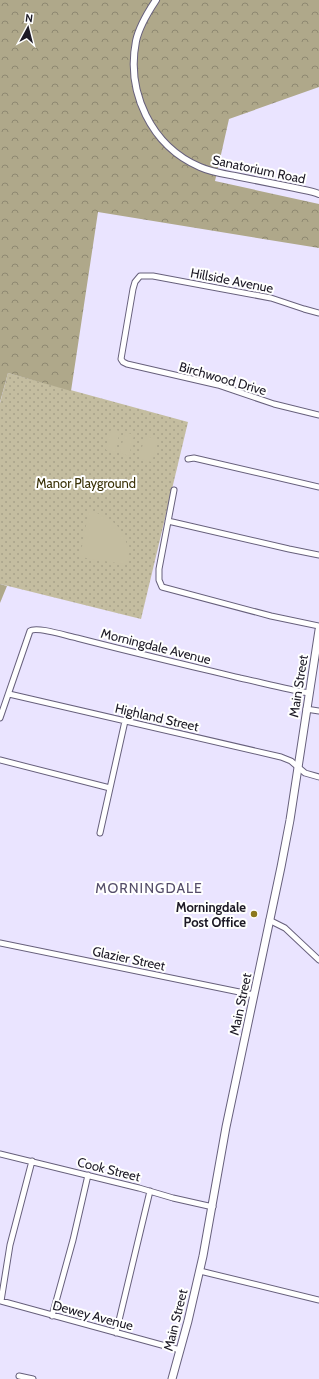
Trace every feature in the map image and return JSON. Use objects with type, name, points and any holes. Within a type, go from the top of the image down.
[{"type":"main road","name":"Main Street","points":[[172,1379],[200,1271],[213,1207],[226,1127],[290,820],[306,709],[318,648],[319,630]]},
{"type":"street","name":"Sanatorium Road","points":[[156,0],[149,11],[136,40],[134,74],[140,103],[146,117],[157,133],[172,150],[183,158],[201,167],[318,193]]},
{"type":"street","name":"Hillside Avenue","points":[[122,360],[133,290],[135,282],[140,276],[153,276],[266,297],[319,313]]},
{"type":"street","name":"Birchwood Drive","points":[[122,360],[127,364],[218,386],[274,404],[319,414]]},
{"type":"street","points":[[188,459],[194,458],[319,487]]},
{"type":"street","points":[[174,490],[159,569],[159,580],[162,586],[271,616],[319,626]]},
{"type":"street","points":[[168,521],[319,555]]},
{"type":"street","name":"Morningdale Avenue","points":[[9,694],[30,631],[34,629],[54,632],[191,667],[309,693]]},
{"type":"street","points":[[0,718],[9,694]]},
{"type":"street","name":"Highland Street","points":[[9,694],[274,755],[291,761],[305,773],[319,777]]},
{"type":"street","points":[[306,709],[319,711]]},
{"type":"street","points":[[100,832],[125,721]]},
{"type":"street","points":[[0,760],[110,788]]},
{"type":"street","points":[[269,920],[285,928],[319,960]]},
{"type":"street","name":"Glazier Street","points":[[0,943],[254,995]]},
{"type":"street","name":"Cook Street","points":[[0,1154],[213,1207]]},
{"type":"street","name":"Dewey Avenue","points":[[32,1162],[10,1245],[1,1301],[180,1350]]},
{"type":"street","points":[[52,1316],[73,1240],[88,1176]]},
{"type":"street","points":[[116,1333],[150,1191]]},
{"type":"street","points":[[200,1271],[319,1300]]},
{"type":"street","points":[[19,1376],[33,1379]]},
{"type":"green space","points":[[0,0],[319,0],[319,87],[229,119],[215,181],[319,204],[319,248],[98,212],[71,391],[8,373],[0,402]]},
{"type":"green space","name":"Manor Playground","points":[[8,373],[188,422],[141,619],[0,584],[0,403]]},
{"type":"green space","points":[[111,429],[120,431],[115,452],[106,450]]},
{"type":"green space","points":[[125,432],[134,435],[129,456],[120,453]]},
{"type":"green space","points":[[145,436],[158,439],[152,462],[139,459]]},
{"type":"green space","points":[[89,510],[108,518],[120,530],[127,545],[129,565],[80,557]]},
{"type":"green space","points":[[0,584],[7,586],[0,603]]},
{"type":"place","name":"Morningdale Post Office","points":[[254,914]]},
{"type":"district","name":"MORNINGDALE","points":[[149,888]]}]
